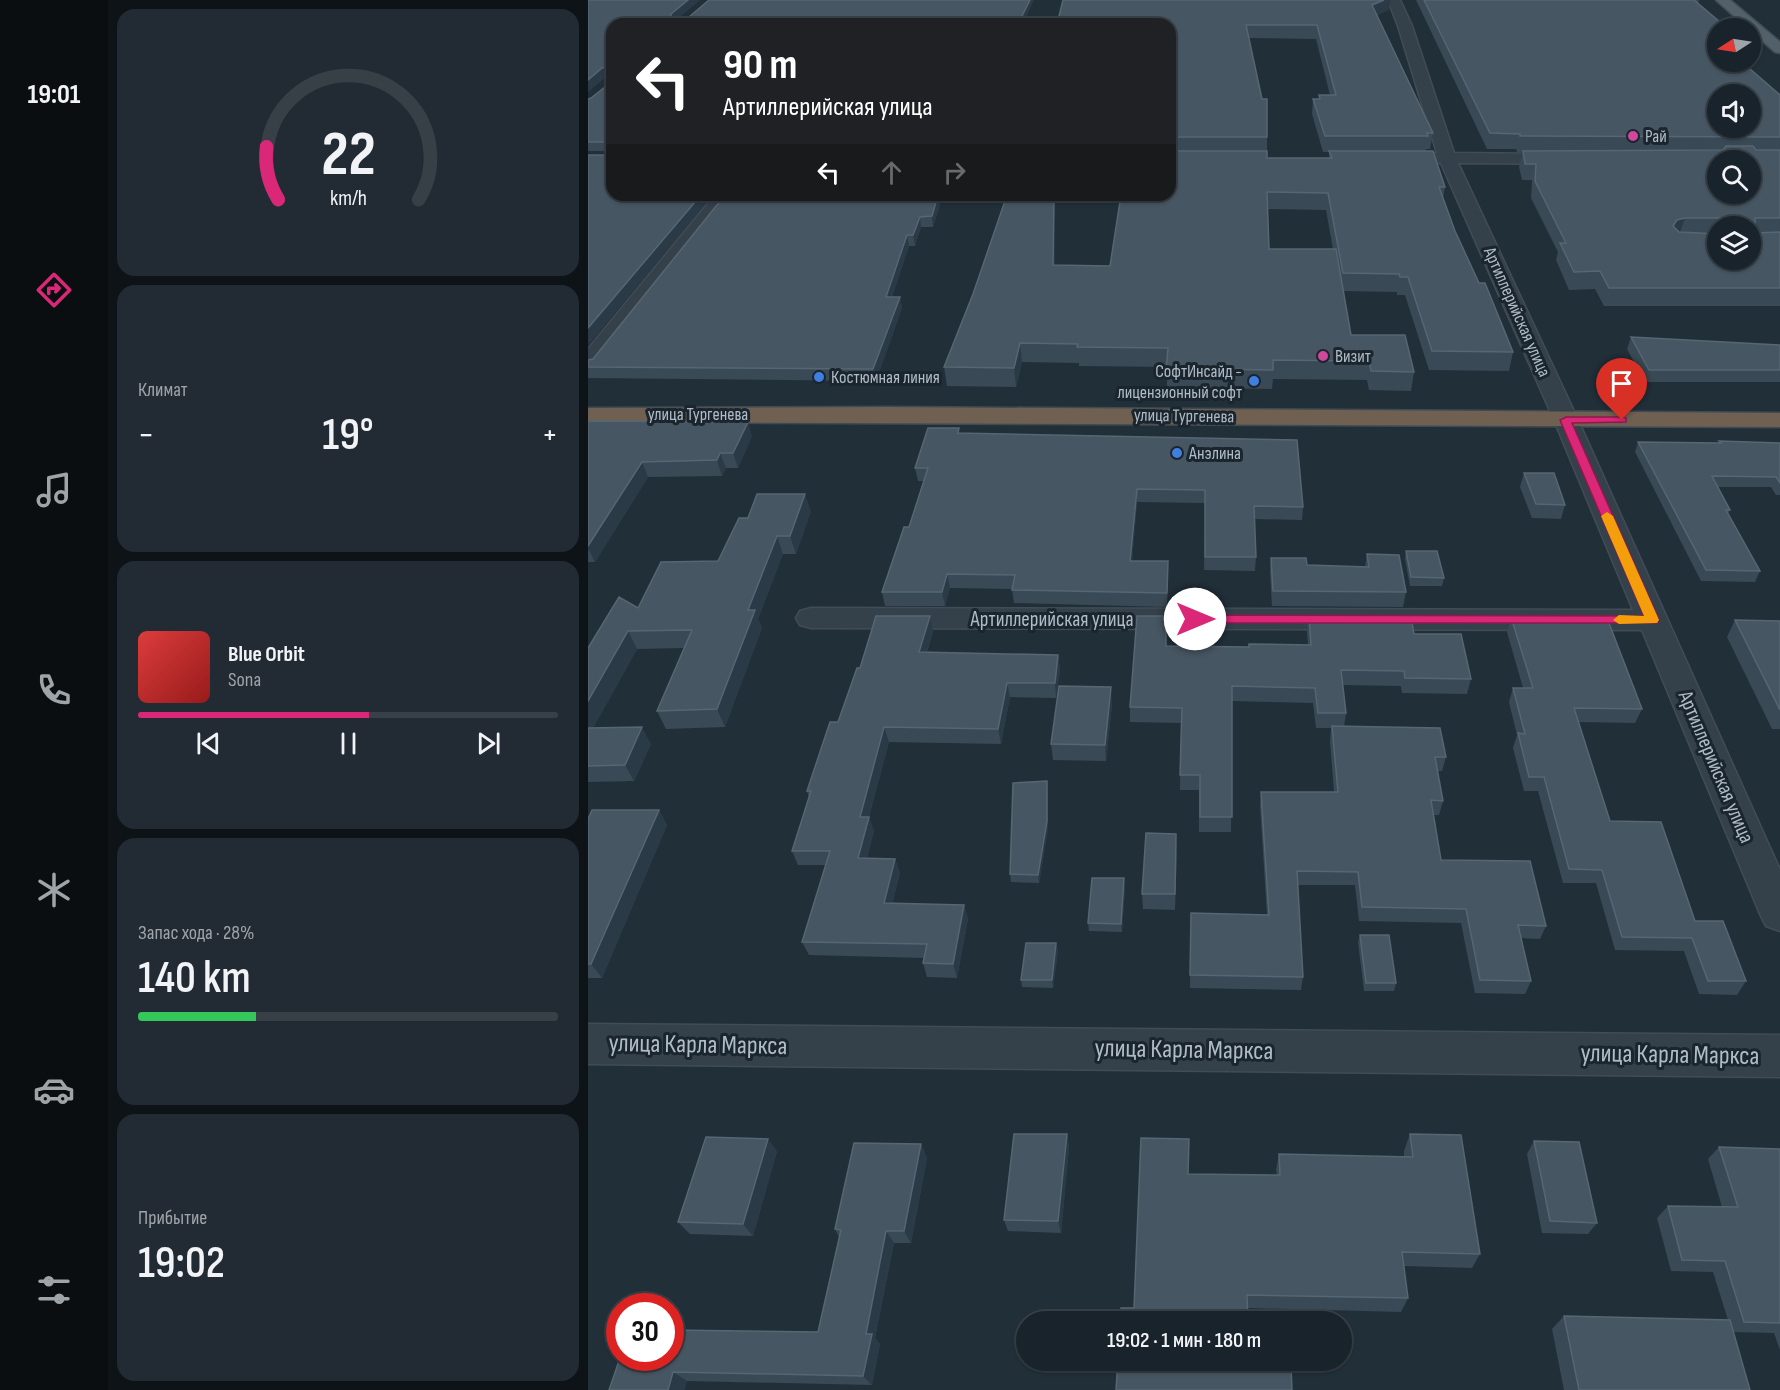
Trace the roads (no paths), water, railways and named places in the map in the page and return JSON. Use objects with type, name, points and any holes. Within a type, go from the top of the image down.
[{"type":"highway","name":"улица Тургенева","points":[[588,397],[1562,411],[1780,420]]},
{"type":"highway","name":"улица Тургенева","points":[[588,415],[1562,411],[1780,404]]},
{"type":"main road","points":[[1722,0],[1780,50]]},
{"type":"street","name":"Артиллерийская улица","points":[[1394,0],[1405,26],[1447,158],[1562,411],[1780,914]]},
{"type":"street","points":[[1411,159],[1580,159]]},
{"type":"street","points":[[588,364],[720,201]]},
{"type":"street","name":"Артиллерийская улица","points":[[811,618],[1652,620]]},
{"type":"street","name":"улица Карла Маркса","points":[[588,1044],[1780,1056]]},
{"type":"place","name":"Рай","points":[[1633,136]]},
{"type":"place","name":"Визит","points":[[1323,356]]},
{"type":"place","name":"Костюмная линия","points":[[819,377]]},
{"type":"place","name":"СофтИнсайд - лицензионный софт","points":[[1254,381]]},
{"type":"place","name":"Анэлина","points":[[1177,453]]}]
